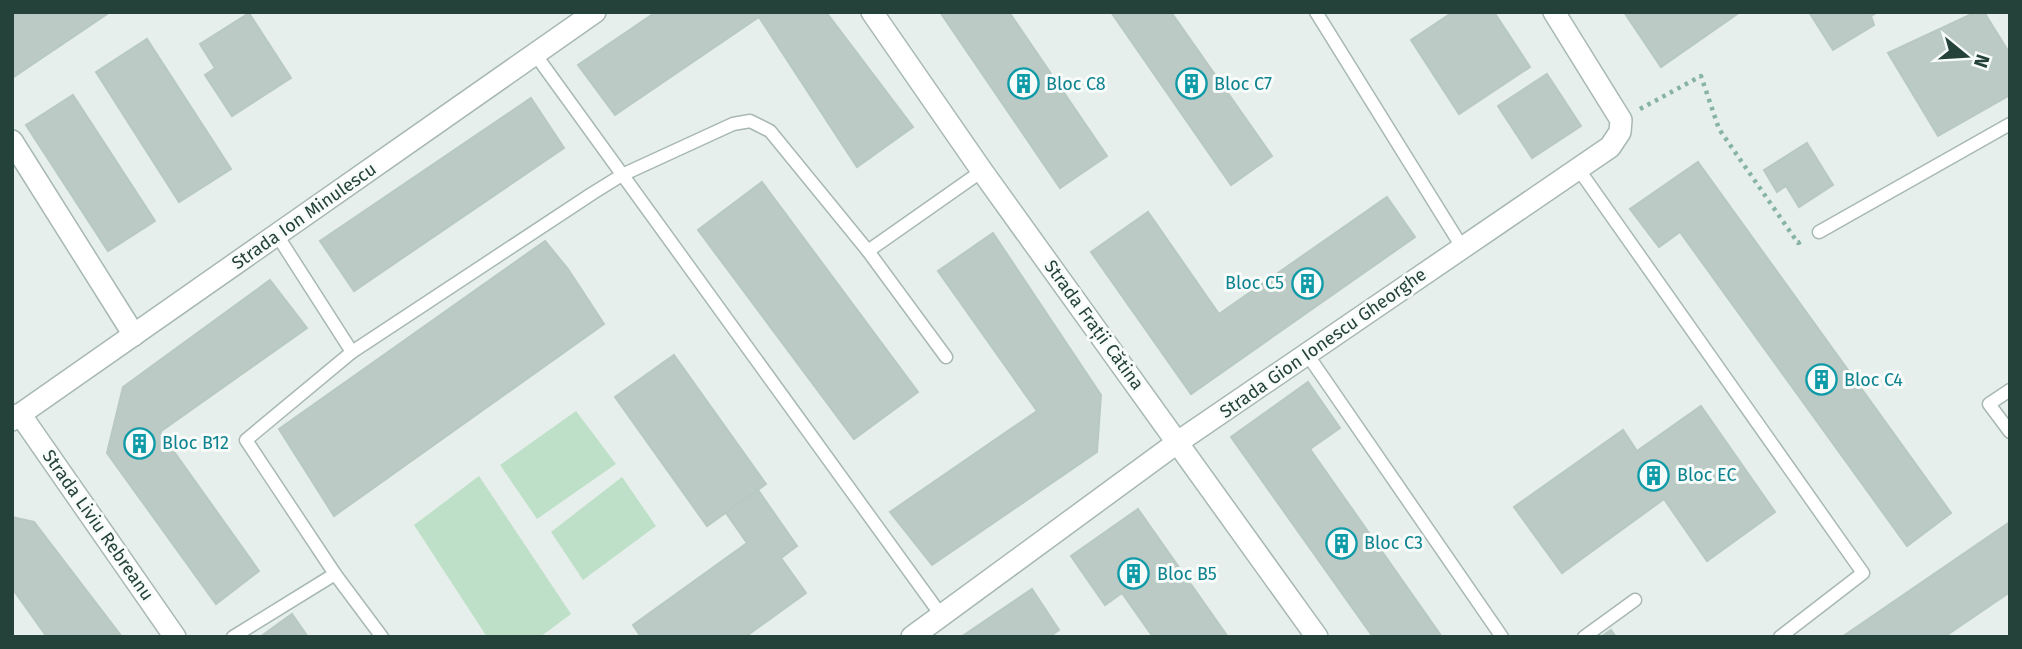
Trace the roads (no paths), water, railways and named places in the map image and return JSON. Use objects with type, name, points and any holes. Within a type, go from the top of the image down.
[{"type":"street","name":"Strada Frații Cătina","points":[[872,12],[982,171],[1317,637]]},
{"type":"street","name":"Strada Gion Ionescu Gheorghe","points":[[912,637],[1178,442],[1610,147],[1620,132],[1621,120],[1554,12]]},
{"type":"street","name":"Strada Ion Minulescu","points":[[16,417],[535,54],[585,15]]},
{"type":"street","points":[[12,141],[134,335]]},
{"type":"street","name":"Strada Liviu Rebreanu","points":[[16,417],[175,637]]},
{"type":"lane","points":[[1316,12],[1462,247]]},
{"type":"lane","points":[[535,54],[941,615]]},
{"type":"lane","points":[[382,637],[335,574],[246,440],[352,352],[622,175],[733,124],[750,121],[770,131],[868,251],[946,357]]},
{"type":"lane","points":[[1819,232],[2010,124]]},
{"type":"lane","points":[[1577,167],[1863,573],[1780,637]]},
{"type":"lane","points":[[868,251],[982,171]]},
{"type":"lane","points":[[277,235],[352,352]]},
{"type":"lane","points":[[1307,354],[1502,637]]},
{"type":"lane","points":[[2010,390],[1989,404],[2010,432]]},
{"type":"lane","points":[[233,637],[335,574]]},
{"type":"lane","points":[[1584,637],[1635,600]]},
{"type":"place","name":"Bloc C8","points":[[1023,84]]},
{"type":"place","name":"Bloc C7","points":[[1191,84]]},
{"type":"place","name":"Bloc C5","points":[[1307,283]]},
{"type":"place","name":"Bloc C4","points":[[1821,380]]},
{"type":"place","name":"Bloc B12","points":[[139,443]]},
{"type":"place","name":"Bloc EC","points":[[1654,475]]},
{"type":"place","name":"Bloc C3","points":[[1341,543]]},
{"type":"place","name":"Bloc B5","points":[[1134,574]]}]
